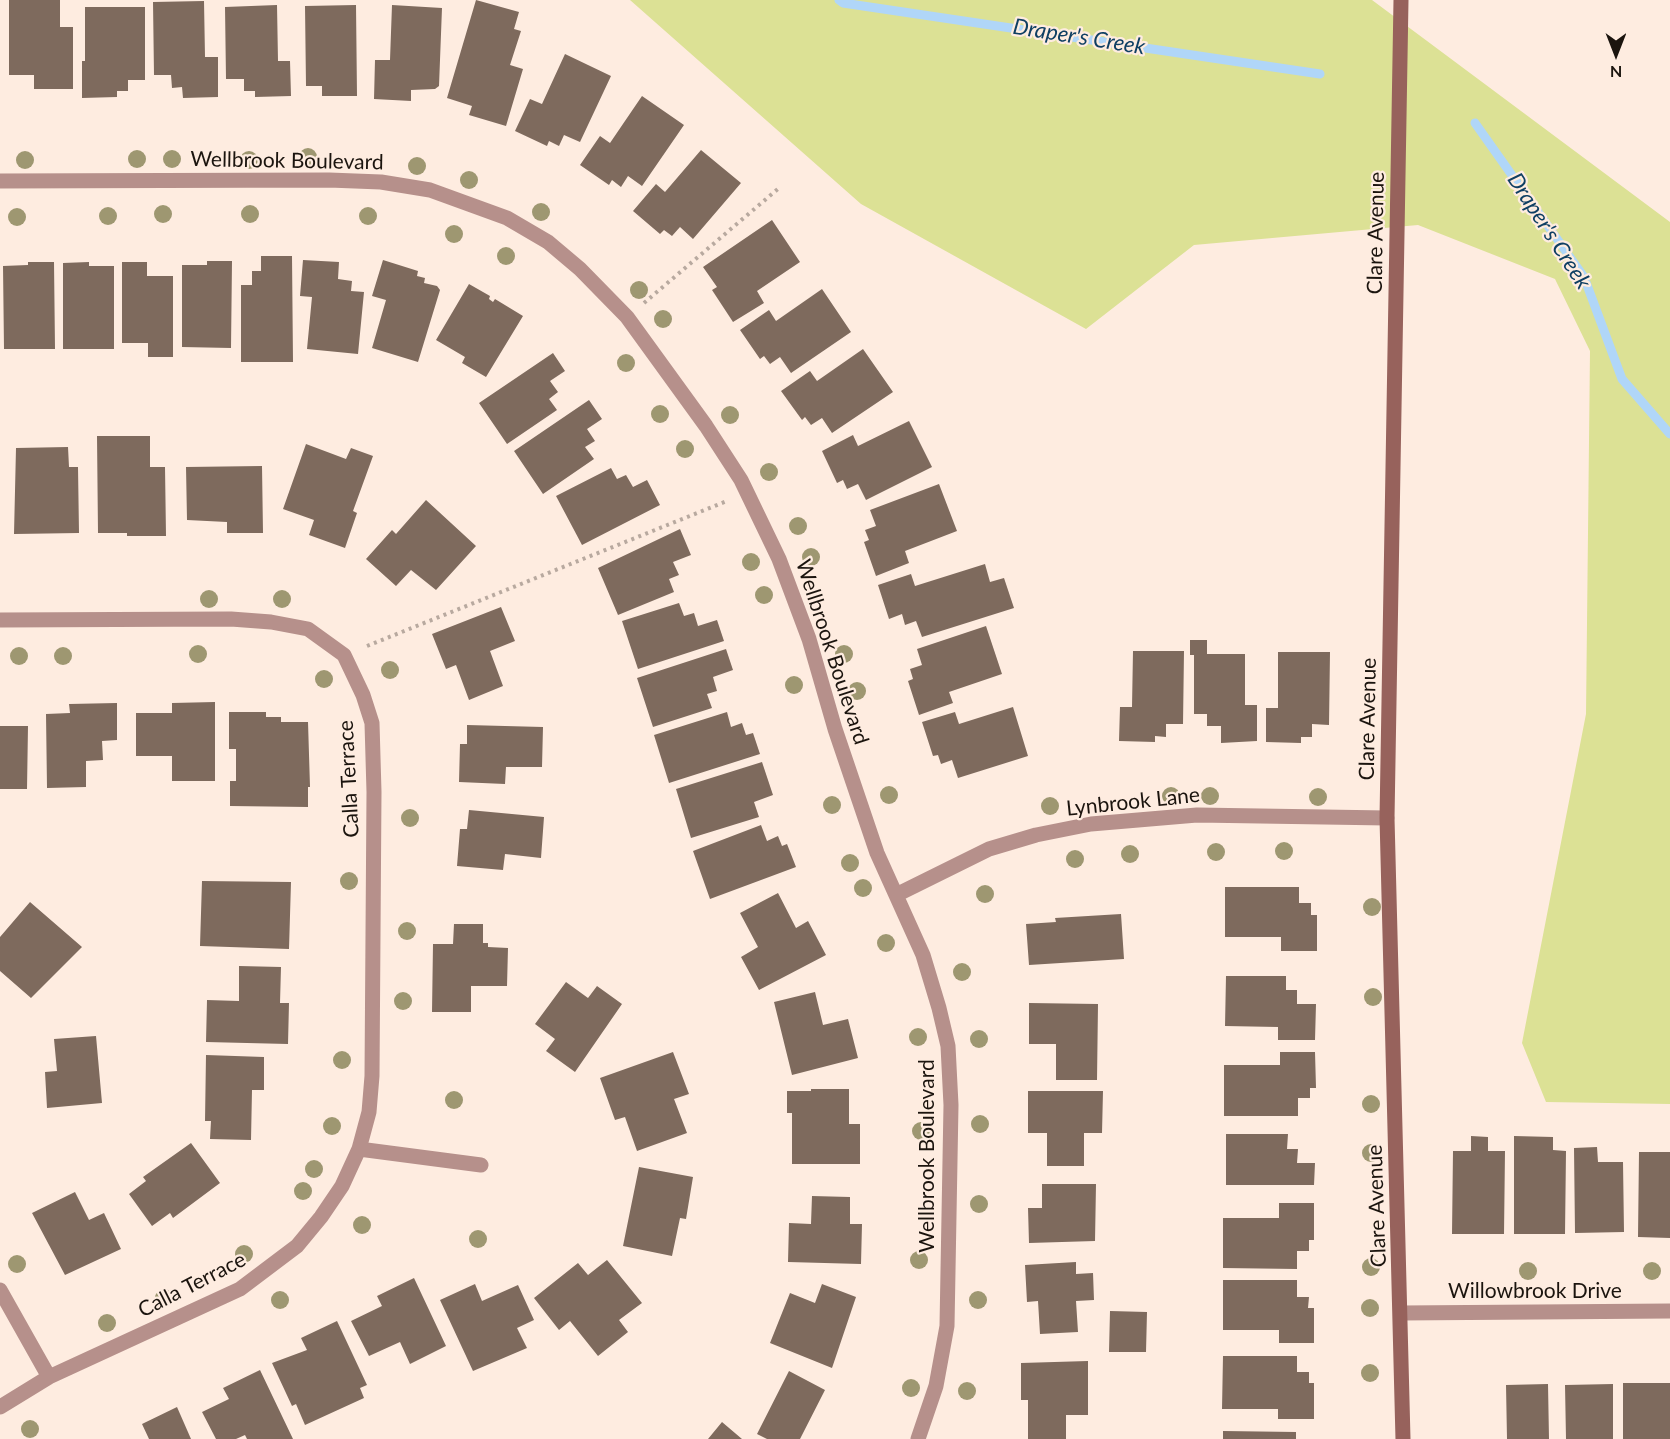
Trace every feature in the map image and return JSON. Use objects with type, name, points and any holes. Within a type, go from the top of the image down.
[{"type":"street","name":"Clare Avenue","points":[[1401,0],[1387,819],[1403,1439]]},
{"type":"street","name":"Wellbrook Boulevard","points":[[0,181],[328,180],[381,182],[429,190],[507,218],[548,242],[580,269],[627,317],[706,426],[747,493],[779,559],[809,639],[877,853],[923,955],[939,1008],[948,1046],[951,1094],[948,1326],[936,1386],[918,1439]]},
{"type":"street","name":"Calla Terrace","points":[[0,620],[231,619],[271,622],[308,629],[344,655],[363,695],[372,723],[374,751],[372,1076],[369,1112],[359,1149],[342,1186],[321,1217],[297,1246],[240,1289],[49,1377],[0,1407]]},
{"type":"street","name":"Lynbrook Lane","points":[[896,895],[989,849],[1036,835],[1091,824],[1197,815],[1387,819]]},
{"type":"street","points":[[359,1149],[481,1165]]},
{"type":"street","points":[[0,1290],[49,1377]]},
{"type":"street","name":"Willowbrook Drive","points":[[1401,1313],[1670,1311]]},
{"type":"path","points":[[627,317],[779,188]]},
{"type":"path","points":[[344,655],[747,493]]},
{"type":"green space","points":[[630,0],[1372,0],[1670,222],[1670,1104],[1546,1102],[1522,1043],[1586,714],[1590,351],[1555,279],[1418,225],[1194,245],[1086,329],[861,204]]},
{"type":"building","points":[[9,0],[60,0],[60,27],[73,27],[73,89],[34,89],[34,75],[9,75]]},
{"type":"building","points":[[476,0],[519,12],[514,29],[521,31],[510,65],[523,69],[506,126],[469,115],[472,106],[447,98]]},
{"type":"building","points":[[204,1],[205,57],[218,57],[218,97],[183,98],[182,87],[172,88],[171,75],[154,75],[153,2]]},
{"type":"building","points":[[277,5],[278,61],[290,61],[291,96],[255,97],[255,91],[244,91],[244,79],[226,79],[225,7]]},
{"type":"building","points":[[356,5],[357,96],[322,96],[322,86],[306,86],[305,6]]},
{"type":"building","points":[[392,5],[442,8],[439,86],[435,89],[411,90],[411,101],[374,99],[375,60],[390,60]]},
{"type":"building","points":[[85,7],[145,7],[145,80],[128,80],[128,91],[117,91],[117,97],[82,98]]},
{"type":"building","points":[[565,54],[611,76],[580,142],[564,135],[559,146],[549,141],[547,146],[515,131],[530,99],[542,104]]},
{"type":"building","points":[[642,96],[684,125],[642,186],[628,176],[621,187],[612,180],[609,185],[580,165],[600,136],[610,143]]},
{"type":"building","points":[[701,150],[741,183],[693,239],[680,227],[672,236],[664,230],[660,234],[633,211],[656,184],[665,192]]},
{"type":"building","points":[[772,220],[800,262],[757,291],[764,303],[733,322],[712,290],[717,287],[703,267]]},
{"type":"building","points":[[261,256],[292,256],[293,362],[241,362],[241,285],[252,285],[252,271],[261,271]]},
{"type":"building","points":[[303,260],[339,262],[338,279],[352,281],[351,291],[364,292],[358,354],[307,349],[312,297],[300,296]]},
{"type":"building","points":[[383,260],[418,271],[417,276],[425,278],[424,283],[437,286],[440,290],[418,362],[372,348],[386,300],[372,296]]},
{"type":"building","points":[[207,261],[232,261],[231,348],[182,347],[182,265],[207,265]]},
{"type":"building","points":[[28,262],[54,262],[55,349],[4,349],[3,266],[28,265]]},
{"type":"building","points":[[89,262],[89,266],[114,266],[114,349],[63,349],[63,263]]},
{"type":"building","points":[[122,262],[147,262],[147,276],[173,276],[173,357],[148,357],[148,343],[122,343]]},
{"type":"building","points":[[469,284],[490,296],[489,299],[493,302],[495,299],[523,316],[486,377],[462,363],[465,357],[436,340]]},
{"type":"building","points":[[822,289],[851,332],[791,373],[780,357],[770,364],[764,356],[760,359],[740,330],[769,310],[776,321]]},
{"type":"building","points":[[863,349],[893,392],[832,433],[822,418],[811,425],[805,417],[802,420],[781,391],[810,371],[817,381]]},
{"type":"building","points":[[553,353],[565,371],[550,381],[558,392],[549,399],[557,410],[507,444],[479,403]]},
{"type":"building","points":[[589,400],[602,419],[587,429],[595,441],[585,447],[594,459],[543,494],[514,451]]},
{"type":"building","points":[[909,421],[932,467],[866,500],[858,484],[847,489],[843,480],[837,483],[822,451],[853,435],[858,446]]},
{"type":"building","points":[[97,436],[150,436],[150,467],[165,467],[166,536],[98,533]]},
{"type":"building","points":[[306,444],[346,459],[351,448],[373,456],[353,511],[357,513],[345,548],[309,535],[314,520],[283,509]]},
{"type":"building","points":[[68,447],[69,467],[78,467],[79,533],[14,534],[16,448]]},
{"type":"building","points":[[262,466],[263,533],[227,533],[227,522],[187,520],[186,467]]},
{"type":"building","points":[[611,468],[617,479],[626,475],[633,487],[647,480],[660,505],[582,545],[556,496]]},
{"type":"building","points":[[939,484],[957,531],[905,551],[909,563],[876,576],[864,542],[869,540],[865,530],[876,526],[870,510]]},
{"type":"building","points":[[426,500],[476,546],[436,590],[411,570],[396,586],[366,559],[392,530],[396,534]]},
{"type":"building","points":[[680,529],[691,555],[673,562],[679,575],[669,579],[674,592],[618,615],[598,568]]},
{"type":"building","points":[[985,564],[990,582],[1004,578],[1014,608],[922,637],[916,621],[905,625],[902,614],[889,619],[878,585],[911,574],[915,586]]},
{"type":"building","points":[[679,603],[684,616],[694,613],[698,626],[717,620],[724,641],[638,669],[622,621]]},
{"type":"building","points":[[501,607],[515,641],[490,651],[503,686],[469,700],[456,665],[446,669],[432,634]]},
{"type":"building","points":[[986,626],[1002,674],[949,692],[953,703],[919,715],[908,681],[913,679],[910,669],[922,665],[917,649]]},
{"type":"building","points":[[1190,640],[1207,640],[1207,654],[1245,654],[1245,705],[1257,705],[1257,741],[1221,743],[1221,726],[1207,726],[1207,714],[1194,714],[1194,655],[1190,655]]},
{"type":"building","points":[[726,649],[733,670],[713,677],[717,691],[707,694],[712,708],[653,727],[637,678]]},
{"type":"building","points":[[1133,651],[1184,651],[1183,724],[1166,724],[1166,737],[1155,736],[1155,742],[1119,741],[1120,707],[1132,707]]},
{"type":"building","points":[[1278,652],[1330,652],[1329,725],[1312,724],[1312,737],[1301,737],[1301,743],[1266,742],[1266,708],[1278,708]]},
{"type":"building","points":[[215,702],[215,781],[172,781],[172,756],[136,756],[136,713],[172,713],[172,703]]},
{"type":"building","points":[[117,703],[117,740],[102,741],[103,760],[86,761],[86,787],[47,788],[46,714],[70,713],[69,704]]},
{"type":"building","points":[[1013,707],[1028,756],[958,778],[952,760],[941,764],[938,755],[933,756],[922,722],[955,712],[959,724]]},
{"type":"building","points":[[229,712],[266,712],[266,717],[281,717],[281,722],[308,722],[310,787],[308,787],[308,807],[230,806],[230,781],[236,781],[236,749],[229,749]]},
{"type":"building","points":[[727,712],[731,727],[742,723],[746,735],[753,733],[760,754],[669,783],[654,735]]},
{"type":"building","points":[[467,725],[543,727],[542,767],[506,767],[505,784],[459,782],[460,744],[467,744]]},
{"type":"building","points":[[0,726],[28,726],[27,789],[0,789]]},
{"type":"building","points":[[762,762],[773,795],[754,802],[759,817],[691,838],[676,789]]},
{"type":"building","points":[[469,810],[544,817],[541,858],[505,854],[503,870],[457,866],[460,829],[467,829]]},
{"type":"building","points":[[761,825],[767,841],[778,836],[782,846],[787,844],[796,867],[710,899],[693,851]]},
{"type":"building","points":[[202,881],[291,882],[289,949],[200,946]]},
{"type":"building","points":[[1225,887],[1299,887],[1299,903],[1311,903],[1311,915],[1317,915],[1317,951],[1281,951],[1281,937],[1225,937]]},
{"type":"building","points":[[778,893],[796,928],[808,921],[826,955],[759,990],[741,957],[758,947],[740,913]]},
{"type":"building","points":[[30,902],[82,947],[31,998],[0,971],[0,937]]},
{"type":"building","points":[[1121,914],[1124,959],[1029,965],[1026,924],[1056,922],[1055,918]]},
{"type":"building","points":[[454,924],[483,924],[483,943],[488,943],[488,947],[508,948],[507,986],[471,986],[471,1012],[432,1012],[433,944],[453,944]]},
{"type":"building","points":[[239,966],[281,967],[280,1003],[289,1003],[288,1044],[206,1042],[207,1000],[239,1001]]},
{"type":"building","points":[[1226,976],[1286,976],[1286,990],[1297,990],[1297,1004],[1316,1004],[1315,1040],[1278,1040],[1278,1027],[1225,1026]]},
{"type":"building","points":[[566,982],[588,998],[597,986],[622,1004],[575,1072],[546,1051],[555,1039],[535,1024]]},
{"type":"building","points":[[815,992],[823,1025],[848,1019],[858,1058],[792,1075],[774,1002]]},
{"type":"building","points":[[1029,1003],[1098,1004],[1097,1080],[1056,1080],[1056,1044],[1029,1044]]},
{"type":"building","points":[[96,1036],[102,1103],[47,1108],[45,1072],[57,1071],[54,1039]]},
{"type":"building","points":[[673,1052],[689,1094],[674,1099],[687,1133],[637,1151],[625,1117],[615,1120],[600,1078]]},
{"type":"building","points":[[1280,1052],[1315,1052],[1316,1088],[1310,1088],[1310,1098],[1298,1098],[1298,1116],[1224,1116],[1224,1065],[1280,1065]]},
{"type":"building","points":[[206,1055],[264,1057],[264,1090],[252,1090],[251,1140],[210,1139],[211,1121],[205,1121]]},
{"type":"building","points":[[811,1089],[849,1089],[849,1124],[860,1124],[860,1164],[792,1164],[792,1113],[787,1113],[787,1091],[811,1091]]},
{"type":"building","points":[[1028,1091],[1103,1091],[1102,1133],[1084,1133],[1084,1166],[1047,1166],[1047,1133],[1028,1133]]},
{"type":"building","points":[[1226,1134],[1288,1134],[1287,1149],[1298,1149],[1297,1163],[1315,1163],[1314,1185],[1226,1185]]},
{"type":"building","points":[[1471,1136],[1488,1137],[1488,1151],[1505,1151],[1504,1234],[1452,1234],[1453,1151],[1471,1151]]},
{"type":"building","points":[[1514,1136],[1553,1137],[1553,1150],[1566,1151],[1565,1234],[1514,1234]]},
{"type":"building","points":[[191,1143],[220,1183],[173,1218],[170,1213],[152,1226],[129,1194],[146,1181],[143,1177]]},
{"type":"building","points":[[1597,1147],[1598,1162],[1623,1162],[1624,1232],[1575,1233],[1574,1148]]},
{"type":"building","points":[[1639,1152],[1670,1152],[1670,1238],[1638,1237]]},
{"type":"building","points":[[639,1167],[693,1177],[686,1219],[680,1218],[672,1256],[623,1246]]},
{"type":"building","points":[[1042,1184],[1096,1184],[1095,1241],[1029,1243],[1028,1208],[1042,1208]]},
{"type":"building","points":[[75,1192],[89,1220],[104,1213],[121,1249],[65,1275],[32,1213]]},
{"type":"building","points":[[812,1196],[850,1197],[850,1224],[862,1224],[861,1264],[788,1262],[789,1223],[811,1224]]},
{"type":"building","points":[[1279,1203],[1314,1203],[1314,1240],[1309,1240],[1309,1251],[1297,1251],[1297,1269],[1223,1268],[1223,1218],[1279,1218]]},
{"type":"building","points":[[607,1260],[642,1303],[619,1320],[628,1332],[598,1356],[570,1321],[559,1330],[534,1298],[578,1263],[588,1275]]},
{"type":"building","points":[[1076,1262],[1076,1274],[1093,1273],[1094,1300],[1076,1301],[1078,1332],[1040,1334],[1038,1301],[1027,1302],[1025,1265]]},
{"type":"building","points":[[414,1278],[446,1346],[410,1364],[400,1342],[369,1356],[351,1321],[382,1306],[377,1296]]},
{"type":"building","points":[[1223,1280],[1297,1280],[1297,1297],[1309,1297],[1308,1308],[1314,1308],[1314,1343],[1279,1343],[1279,1330],[1223,1330]]},
{"type":"building","points":[[475,1284],[482,1301],[518,1285],[534,1320],[517,1328],[527,1348],[473,1371],[440,1300]]},
{"type":"building","points":[[822,1284],[856,1297],[832,1368],[770,1343],[790,1293],[815,1303]]},
{"type":"building","points":[[1110,1311],[1147,1312],[1146,1352],[1109,1352]]},
{"type":"building","points":[[337,1321],[367,1385],[360,1388],[364,1398],[305,1425],[296,1404],[292,1406],[272,1363],[307,1350],[301,1338]]},
{"type":"building","points":[[1223,1356],[1297,1356],[1297,1372],[1309,1372],[1309,1383],[1314,1383],[1314,1419],[1278,1419],[1278,1409],[1222,1409]]},
{"type":"building","points":[[1088,1361],[1088,1415],[1066,1415],[1066,1439],[1028,1439],[1028,1400],[1021,1400],[1021,1363]]},
{"type":"building","points":[[260,1370],[293,1439],[247,1439],[245,1435],[236,1439],[216,1439],[202,1412],[229,1399],[223,1388]]},
{"type":"building","points":[[789,1371],[825,1390],[800,1439],[767,1439],[757,1434]]},
{"type":"building","points":[[1623,1383],[1670,1383],[1670,1439],[1623,1439]]},
{"type":"building","points":[[1548,1384],[1549,1439],[1507,1439],[1506,1385]]},
{"type":"building","points":[[1613,1384],[1613,1439],[1566,1439],[1565,1385]]},
{"type":"building","points":[[177,1407],[191,1439],[149,1439],[142,1424]]},
{"type":"building","points":[[722,1422],[742,1439],[708,1439]]},
{"type":"building","points":[[1223,1431],[1296,1432],[1296,1439],[1223,1439]]},
{"type":"waterway","name":"Draper's Creek","points":[[839,0],[843,3],[1320,74]]},
{"type":"waterway","name":"Draper's Creek","points":[[1475,123],[1584,277],[1622,379],[1670,434]]}]
